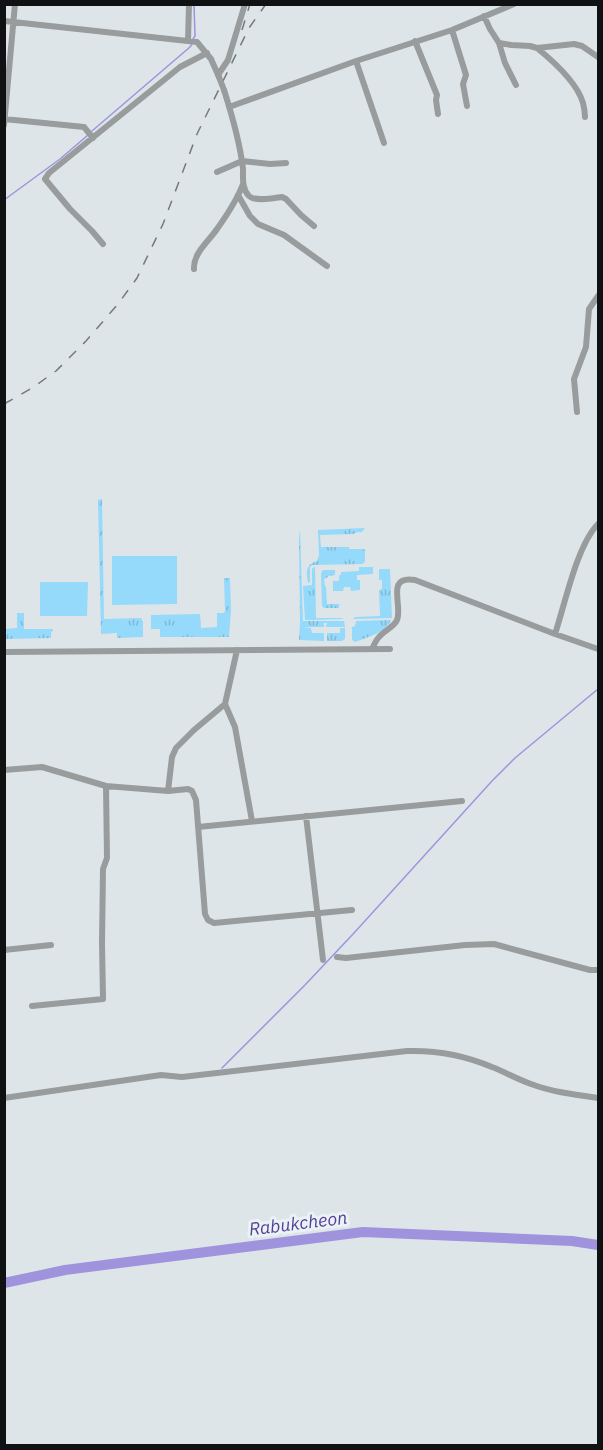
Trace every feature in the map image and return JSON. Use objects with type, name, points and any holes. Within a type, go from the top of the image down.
[{"type":"street","points":[[4,125],[15,4]]},
{"type":"street","points":[[189,4],[192,41]]},
{"type":"street","points":[[219,76],[228,60],[245,4]]},
{"type":"street","points":[[229,107],[356,61],[452,30],[514,4]]},
{"type":"street","points":[[484,16],[499,43],[505,63],[516,85]]},
{"type":"street","points":[[4,21],[192,41],[207,53],[219,76],[242,161],[243,184],[249,196],[253,199],[282,197],[314,226]]},
{"type":"street","points":[[452,30],[466,75],[463,84],[467,106]]},
{"type":"street","points":[[416,41],[437,95],[438,114]]},
{"type":"street","points":[[499,43],[537,48],[574,44],[582,46],[598,57]]},
{"type":"street","points":[[537,48],[561,71],[580,94],[585,117]]},
{"type":"street","points":[[103,244],[45,179],[91,135],[180,67],[207,53]]},
{"type":"street","points":[[356,61],[384,143]]},
{"type":"street","points":[[5,119],[84,127],[91,135]]},
{"type":"street","points":[[217,172],[242,161],[286,163]]},
{"type":"street","points":[[194,269],[196,258],[216,231],[243,184]]},
{"type":"street","points":[[238,195],[250,216],[258,224],[284,235],[327,266]]},
{"type":"street","points":[[577,412],[574,379],[586,347],[589,309],[598,296]]},
{"type":"street","points":[[555,634],[582,551],[598,524]]},
{"type":"street","points":[[372,649],[380,636],[397,621],[398,585],[402,580],[409,579],[598,649]]},
{"type":"street","points":[[4,652],[390,649]]},
{"type":"street","points":[[237,650],[225,704],[235,727],[252,821]]},
{"type":"street","points":[[168,790],[172,757],[176,748],[225,704]]},
{"type":"street","points":[[4,770],[42,767],[106,786],[192,791],[196,800],[205,914],[210,922],[352,910]]},
{"type":"street","points":[[32,1006],[104,999],[102,943],[103,869],[107,858],[106,786]]},
{"type":"street","points":[[198,826],[462,801]]},
{"type":"street","points":[[306,816],[323,960]]},
{"type":"street","points":[[337,957],[494,944],[590,970],[598,970]]},
{"type":"street","points":[[4,950],[51,945]]},
{"type":"street","points":[[4,1098],[161,1075],[182,1077],[429,1050],[464,1057],[491,1066],[540,1087],[598,1098]]},
{"type":"green space","points":[[102,499],[104,619],[141,618],[143,637],[117,638],[117,633],[101,634],[98,500]]},
{"type":"green space","points":[[365,528],[362,532],[353,534],[320,535],[321,547],[364,549],[365,562],[362,564],[312,565],[308,583],[307,569],[310,565],[317,561],[319,555],[318,530]]},
{"type":"green space","points":[[300,529],[303,621],[344,621],[345,627],[326,627],[327,623],[324,623],[324,627],[303,627],[311,628],[312,633],[324,633],[324,641],[299,640]]},
{"type":"green space","points":[[112,556],[177,556],[177,604],[112,605]]},
{"type":"green space","points":[[314,567],[316,618],[344,619],[305,620],[303,586],[312,585]]},
{"type":"green space","points":[[359,567],[373,567],[373,574],[357,575],[357,580],[360,580],[360,590],[351,591],[350,587],[344,587],[343,591],[333,591],[333,581],[339,581],[341,572],[359,571]]},
{"type":"green space","points":[[379,569],[390,569],[392,618],[353,619],[380,616],[379,590],[382,589],[382,580],[379,580]]},
{"type":"green space","points":[[323,570],[335,570],[335,575],[324,579],[327,604],[339,604],[339,608],[322,606],[321,573]]},
{"type":"green space","points":[[224,578],[230,578],[229,637],[160,637],[160,629],[151,629],[151,615],[200,614],[201,628],[217,627],[217,613],[225,611]]},
{"type":"green space","points":[[40,582],[88,582],[87,616],[40,616]]},
{"type":"green space","points":[[17,613],[24,613],[24,629],[53,629],[51,638],[5,639],[5,629],[17,628]]},
{"type":"green space","points":[[391,620],[376,634],[355,642],[352,640],[352,627],[355,626],[356,621]]},
{"type":"green space","points":[[340,628],[345,628],[345,639],[327,641],[327,633],[340,633]]},
{"type":"waterway","points":[[193,39],[195,36],[194,4]]},
{"type":"waterway","points":[[92,131],[192,44]]},
{"type":"waterway","points":[[4,200],[60,159],[88,135]]},
{"type":"waterway","points":[[222,1068],[354,933],[492,781],[515,758],[598,689]]},
{"type":"waterway","name":"Rabukcheon","points":[[4,1283],[65,1270],[363,1232],[572,1241],[598,1245]]},
{"type":"railway","points":[[242,30],[250,4]]},
{"type":"railway","points":[[4,404],[56,371],[86,341],[137,278],[163,224],[197,134],[249,28],[266,4]]}]
